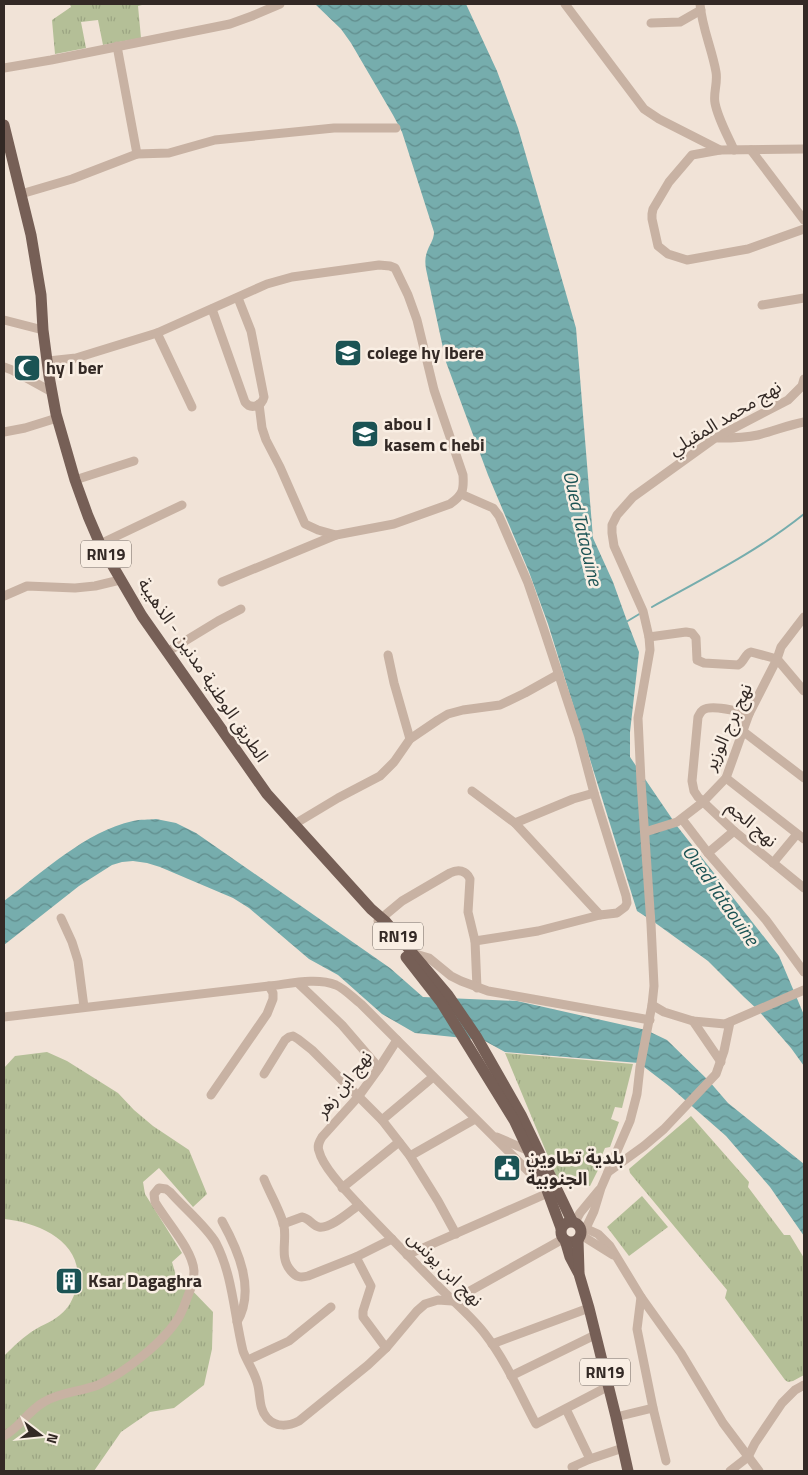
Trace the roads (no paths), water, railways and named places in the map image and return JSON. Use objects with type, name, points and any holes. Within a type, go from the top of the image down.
[{"type":"main road","name":"الطريق الوطنية مدنين - الذهيبة","points":[[4,125],[31,235],[41,295],[43,330],[52,392],[75,480],[100,544],[137,608],[267,794],[412,953],[419,966]]},
{"type":"main road","name":"الطريق الوطنية مدنين - الذهيبة","points":[[380,919],[419,966],[448,995],[476,1036],[533,1150],[579,1229],[579,1274]]},
{"type":"main road","name":"الطريق الوطنية مدنين - الذهيبة","points":[[533,1150],[570,1257],[579,1274],[609,1386],[628,1471]]},
{"type":"main road","points":[[567,1222],[579,1229],[573,1242],[563,1236],[567,1222]]},
{"type":"street","points":[[4,68],[230,24],[280,4]]},
{"type":"street","points":[[564,4],[644,109],[659,119],[720,150]]},
{"type":"street","points":[[651,23],[680,22],[701,7],[703,24],[716,71],[717,81],[714,101],[734,150]]},
{"type":"street","points":[[117,46],[136,154]]},
{"type":"street","points":[[21,194],[72,179],[136,154],[169,153],[215,140],[334,128],[396,128]]},
{"type":"street","points":[[804,150],[720,150],[692,155],[668,182],[653,209],[652,219],[658,246],[668,254],[687,260],[748,249],[804,229]]},
{"type":"street","points":[[751,150],[804,220]]},
{"type":"street","points":[[48,361],[76,358],[157,333],[267,284],[292,277],[379,265],[395,268],[417,320],[434,390],[463,475],[464,486],[461,494],[458,499],[450,504],[394,524],[336,535],[222,582]]},
{"type":"street","points":[[212,309],[245,402],[249,406],[259,404],[263,401],[264,394],[251,331],[238,298]]},
{"type":"street","points":[[762,305],[804,298]]},
{"type":"street","points":[[4,320],[43,330]]},
{"type":"street","points":[[157,333],[192,407]]},
{"type":"street","points":[[4,367],[52,392]]},
{"type":"street","name":"نهج محمد المقبلي","points":[[579,1229],[580,1214],[600,1188],[630,1121],[637,1094],[654,986],[638,718],[650,650],[643,610],[614,546],[612,525],[617,514],[633,497],[715,438],[788,400],[804,384]]},
{"type":"street","points":[[259,404],[262,428],[266,440],[280,467],[304,524],[336,535]]},
{"type":"street","points":[[4,432],[58,418]]},
{"type":"street","points":[[715,438],[755,436],[790,424],[804,422]]},
{"type":"street","points":[[75,480],[134,461]]},
{"type":"street","points":[[461,494],[493,508],[499,516],[528,583],[579,736],[627,903],[617,913],[600,915],[538,931],[475,941]]},
{"type":"street","points":[[100,544],[182,505]]},
{"type":"street","points":[[4,596],[27,586],[75,588],[95,586],[120,580]]},
{"type":"street","points":[[167,652],[241,609]]},
{"type":"street","name":"نهج برج الوزير","points":[[679,820],[703,802],[726,778],[749,714],[784,642],[804,617]]},
{"type":"street","points":[[648,637],[686,632],[692,633],[696,638],[698,660],[704,663],[738,665],[751,652],[777,659],[804,691]]},
{"type":"street","points":[[388,655],[410,739]]},
{"type":"street","points":[[294,824],[380,776],[394,762],[410,739],[448,714],[500,705],[559,674]]},
{"type":"street","points":[[703,802],[694,791],[692,781],[698,717],[704,709],[716,708],[749,714]]},
{"type":"street","points":[[744,732],[804,778]]},
{"type":"street","points":[[726,778],[801,836],[773,863]]},
{"type":"street","points":[[472,791],[515,823],[600,915]]},
{"type":"street","points":[[515,823],[573,799],[594,793]]},
{"type":"street","name":"نهج الجم","points":[[703,802],[734,831],[804,887]]},
{"type":"street","points":[[645,832],[679,820],[766,920],[804,972]]},
{"type":"street","points":[[708,853],[734,831]]},
{"type":"street","points":[[380,919],[402,901],[450,873],[460,870],[468,875],[470,879],[468,912],[475,941],[477,988]]},
{"type":"street","points":[[61,918],[78,961],[84,1007]]},
{"type":"street","points":[[412,953],[429,958],[451,976],[477,988],[648,1025]]},
{"type":"street","points":[[4,1017],[298,983],[326,983],[336,985],[345,990],[548,1191],[407,1255]]},
{"type":"street","points":[[298,983],[342,1025],[378,1068]]},
{"type":"street","points":[[211,1096],[267,1014],[273,999],[269,986]]},
{"type":"street","points":[[652,1005],[664,1012],[693,1021],[719,1024],[730,1022],[803,990]]},
{"type":"street","points":[[693,1021],[721,1062]]},
{"type":"street","points":[[608,1172],[664,1129],[716,1074],[721,1062],[730,1022]]},
{"type":"street","points":[[264,1074],[285,1040],[289,1037],[293,1036],[312,1050],[382,1120],[410,1156],[456,1234]]},
{"type":"street","name":"نهج ابن زهر","points":[[318,1148],[322,1137],[358,1096],[397,1040]]},
{"type":"street","points":[[382,1120],[433,1077]]},
{"type":"street","points":[[410,1156],[475,1119]]},
{"type":"street","points":[[501,1139],[509,1138],[515,1132],[518,1121]]},
{"type":"street","points":[[488,1132],[501,1139],[533,1150]]},
{"type":"street","points":[[342,1188],[399,1142]]},
{"type":"street","name":"نهج ابن يونس","points":[[318,1148],[324,1162],[342,1188],[452,1301],[472,1318],[492,1344],[536,1424],[566,1409]]},
{"type":"street","points":[[264,1179],[283,1224],[284,1258],[286,1264],[296,1276],[301,1278],[308,1276],[356,1257],[392,1239]]},
{"type":"street","points":[[4,1436],[20,1424],[42,1402],[99,1384],[141,1357],[161,1339],[179,1317],[193,1283],[194,1271],[192,1260],[187,1250],[155,1202],[154,1194],[159,1188],[170,1192],[211,1235],[216,1244],[230,1282],[244,1353],[256,1377],[260,1406],[267,1418],[273,1423],[282,1426],[291,1425],[299,1421],[368,1365],[386,1348],[410,1318],[425,1304],[438,1300],[452,1301],[563,1236]]},
{"type":"street","points":[[283,1224],[302,1216],[317,1226],[325,1226],[335,1222],[359,1205]]},
{"type":"street","points":[[222,1221],[232,1241],[246,1287],[242,1313],[237,1322]]},
{"type":"street","points":[[579,1229],[616,1257],[681,1352],[723,1423],[759,1471]]},
{"type":"street","points":[[356,1257],[371,1286],[362,1314],[386,1348]]},
{"type":"street","points":[[641,1296],[637,1329],[666,1461]]},
{"type":"street","points":[[248,1360],[288,1341],[331,1307]]},
{"type":"street","points":[[492,1344],[589,1308]]},
{"type":"street","points":[[511,1376],[596,1335]]},
{"type":"street","points":[[730,1471],[748,1457],[755,1443],[782,1403],[804,1384]]},
{"type":"street","points":[[590,1459],[566,1409],[609,1386]]},
{"type":"street","points":[[616,1417],[653,1408]]},
{"type":"street","points":[[573,1469],[590,1459],[623,1448]]},
{"type":"water","name":"Oued Tataouine","points":[[315,4],[466,4],[497,71],[518,128],[576,328],[593,538],[613,582],[639,652],[630,732],[630,757],[677,826],[779,956],[804,1015],[804,1066],[758,1010],[708,961],[637,911],[548,624],[529,572],[488,475],[446,362],[425,265],[426,254],[434,232],[402,132],[351,43],[341,29]]},
{"type":"water","points":[[156,819],[176,823],[196,833],[390,968],[423,997],[517,1001],[646,1030],[667,1040],[709,1081],[728,1103],[804,1164],[804,1236],[770,1187],[726,1136],[669,1086],[639,1063],[505,1052],[483,1040],[415,1033],[382,1014],[338,975],[309,959],[249,908],[233,898],[160,867],[133,861],[112,865],[79,886],[4,945],[4,901],[65,854],[98,834],[133,821]]},
{"type":"waterway","points":[[652,607],[749,552],[804,514]]},
{"type":"waterway","points":[[626,622],[641,613]]},
{"type":"place","name":"colege hy lbere","points":[[348,353]]},
{"type":"place","name":"hy l ber","points":[[27,368]]},
{"type":"place","name":"abou l kasem c hebi","points":[[365,434]]},
{"type":"place","name":"بلدية تطاوين الجنوبية","points":[[507,1168]]},
{"type":"place","name":"Ksar Dagaghra","points":[[69,1281]]}]
